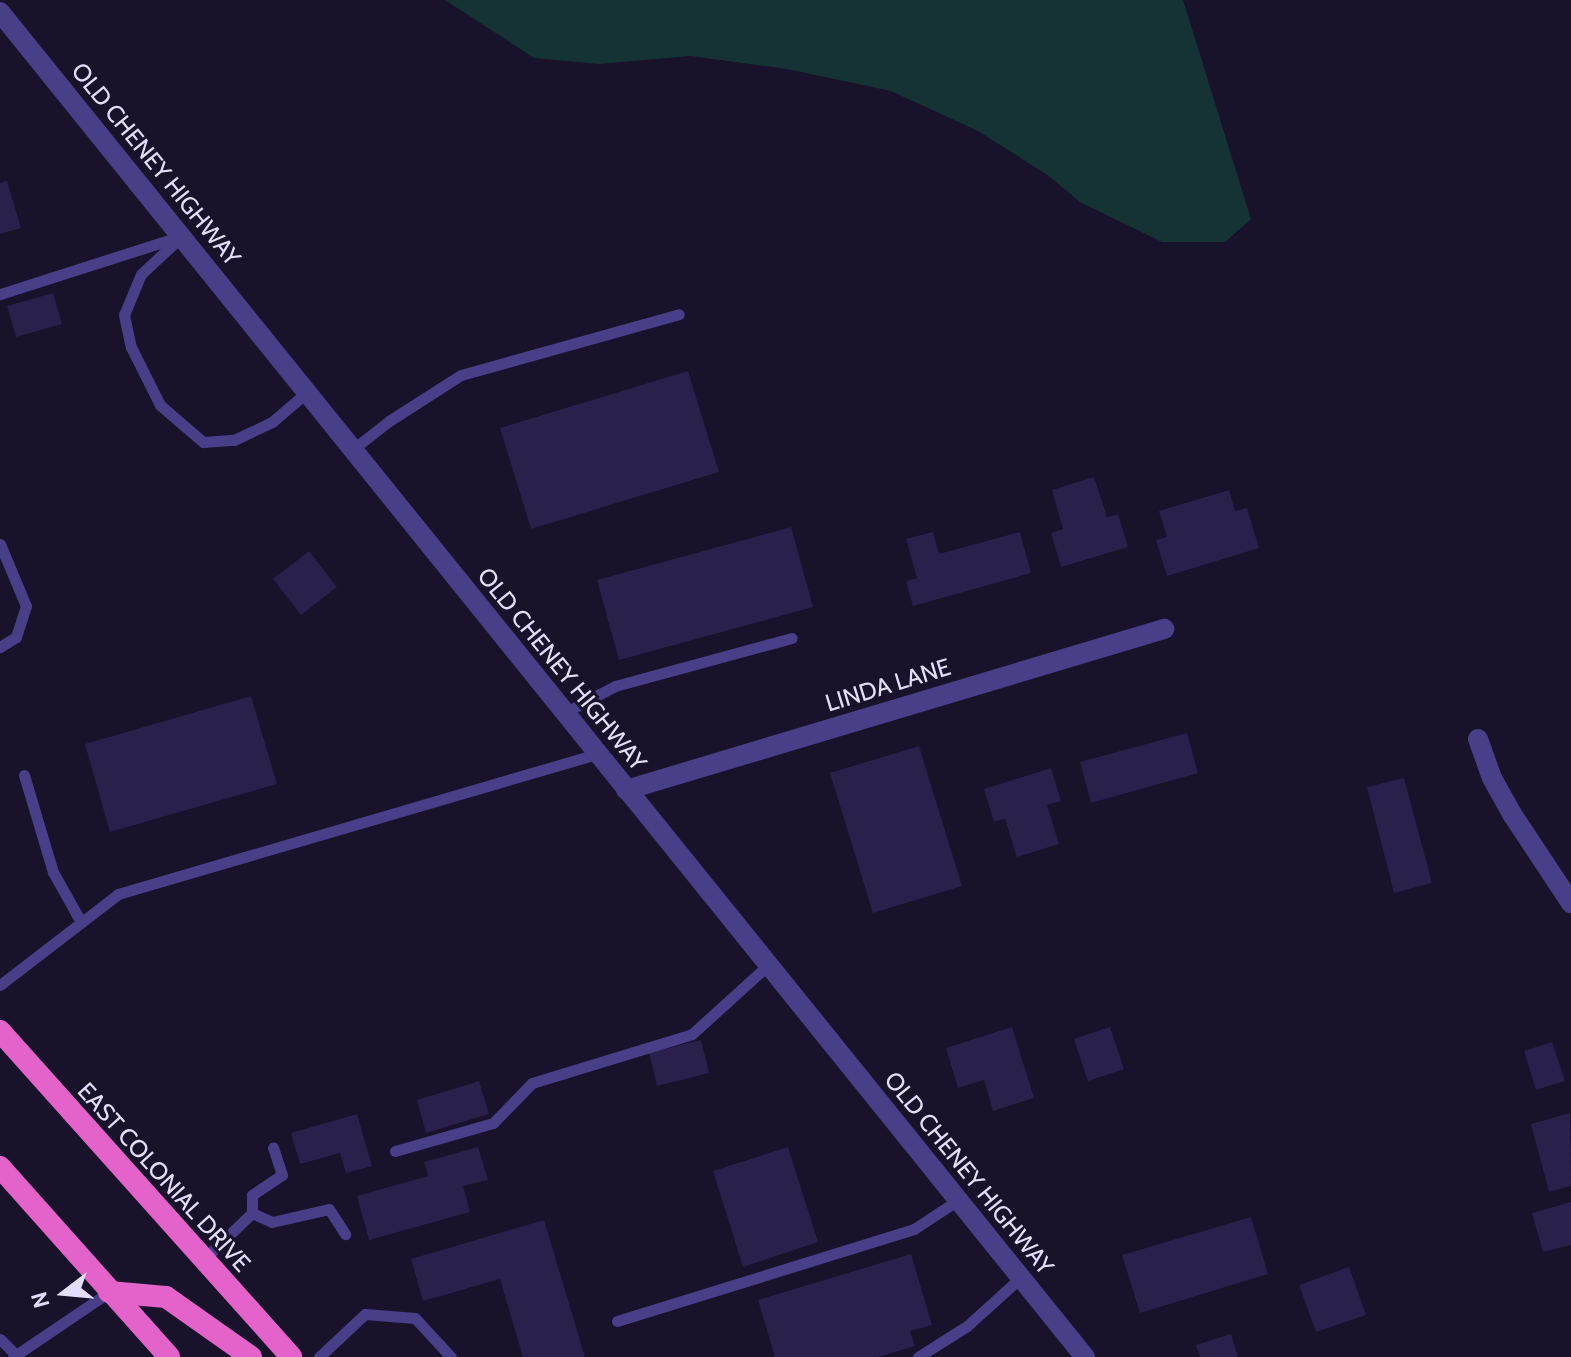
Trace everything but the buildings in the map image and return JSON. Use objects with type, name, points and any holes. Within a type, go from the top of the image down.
[{"type":"highway","name":"EAST COLONIAL DRIVE","points":[[0,1031],[291,1357]]},
{"type":"highway","points":[[0,1167],[169,1357]]},
{"type":"highway","points":[[109,1292],[166,1297],[251,1357]]},
{"type":"street","name":"OLD CHENEY HIGHWAY","points":[[0,12],[1085,1357]]},
{"type":"street","name":"LINDA LANE","points":[[626,790],[1164,629]]},
{"type":"street","points":[[1478,739],[1492,778],[1512,814],[1571,903]]},
{"type":"lane","points":[[0,294],[181,237]]},
{"type":"lane","points":[[181,237],[141,274],[124,315],[131,347],[160,405],[203,442],[234,440],[272,422],[306,393]]},
{"type":"lane","points":[[352,450],[389,421],[461,375],[679,314]]},
{"type":"lane","points":[[0,544],[26,606],[16,637],[0,647]]},
{"type":"lane","points":[[564,713],[615,686],[792,638]]},
{"type":"lane","points":[[0,985],[118,894],[597,754]]},
{"type":"lane","points":[[24,775],[53,872],[81,922]]},
{"type":"lane","points":[[395,1151],[493,1123],[532,1083],[692,1034],[768,965]]},
{"type":"lane","points":[[203,1260],[252,1213],[252,1195],[282,1175],[273,1147]]},
{"type":"lane","points":[[617,1321],[914,1229],[958,1200]]},
{"type":"lane","points":[[252,1213],[272,1222],[329,1209],[345,1234]]},
{"type":"lane","points":[[918,1357],[955,1335],[1021,1277]]},
{"type":"lane","points":[[0,1339],[16,1357],[109,1292]]},
{"type":"lane","points":[[319,1357],[365,1314],[415,1318],[451,1357]]},
{"type":"green space","points":[[445,0],[1183,0],[1251,219],[1225,242],[1162,242],[1080,202],[1049,176],[978,131],[891,91],[787,69],[691,56],[599,64],[534,58]]}]
